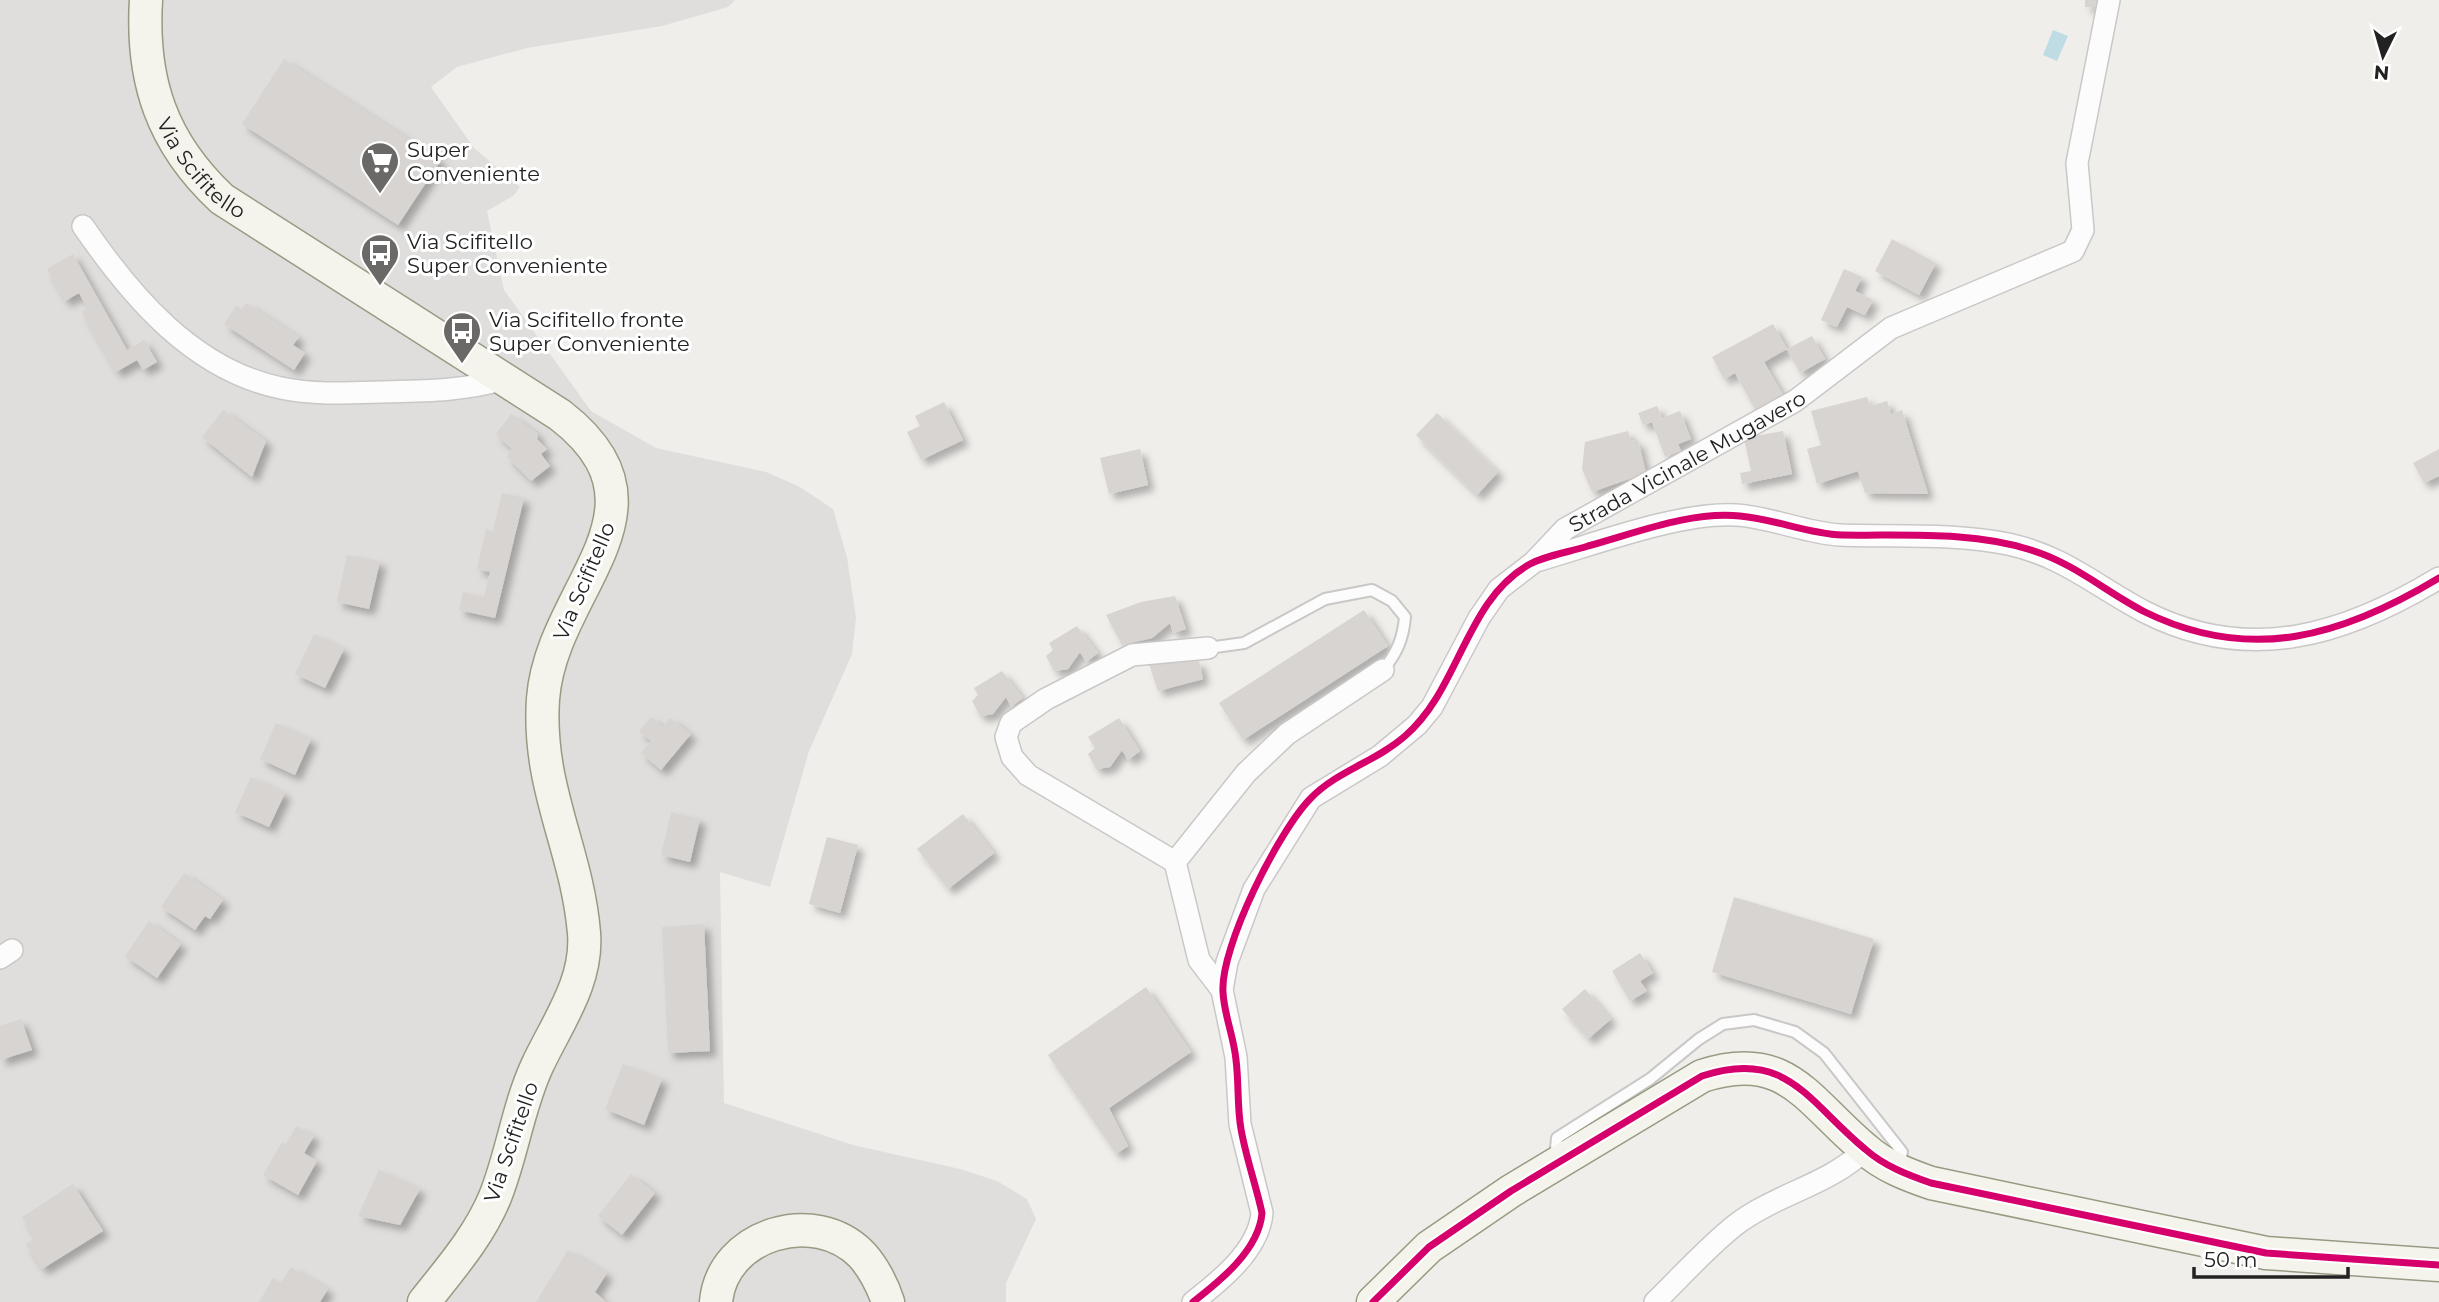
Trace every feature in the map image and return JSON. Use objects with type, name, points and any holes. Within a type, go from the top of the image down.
[{"type":"main road","name":"Via Scifitello","points":[[146,0],[144,33],[153,92],[181,155],[200,179],[222,199],[581,431],[601,458],[614,500],[612,519],[601,548],[558,641],[543,697],[544,764],[582,912],[583,947],[580,975],[536,1068],[496,1195],[472,1239],[424,1302]]},
{"type":"main road","points":[[1373,1302],[1429,1247],[1555,1164],[1702,1076],[1728,1068],[1766,1070],[1787,1079],[1865,1150],[1897,1171],[1931,1183],[2266,1253],[2439,1265]]},
{"type":"main road","points":[[716,1302],[717,1289],[727,1266],[741,1251],[762,1237],[785,1231],[817,1231],[839,1240],[861,1254],[876,1276],[888,1302]]},
{"type":"street","name":"Strada Vicinale Mugavero","points":[[1193,1302],[1248,1248],[1261,1224],[1262,1213],[1240,1124],[1236,1057],[1222,990],[1227,962],[1254,889],[1298,813],[1324,787],[1380,756],[1417,726],[1432,707],[1479,618],[1499,589],[1534,562],[1565,528],[1795,401],[1891,328],[2073,250],[2083,230],[2077,163],[2109,0]]},
{"type":"street","points":[[83,226],[115,272],[173,331],[201,354],[254,381],[282,388],[339,393],[455,390],[504,379]]},
{"type":"street","points":[[1534,562],[1653,528],[1734,515],[1827,534],[1982,539],[2032,550],[2068,564],[2147,613],[2179,625],[2217,636],[2258,642],[2322,632],[2360,619],[2387,608],[2439,578]]},
{"type":"street","points":[[1208,648],[1132,655],[1046,699],[1011,723],[1006,737],[1012,757],[1028,775],[1175,862],[1199,960],[1222,990]]},
{"type":"street","points":[[1175,862],[1246,773],[1287,734],[1383,670]]},
{"type":"street","points":[[1655,1302],[1738,1223],[1769,1205],[1833,1176],[1865,1150]]},
{"type":"lane","points":[[1208,648],[1244,643],[1325,599],[1371,590],[1392,601],[1405,617],[1404,634],[1396,655],[1383,670]]},
{"type":"lane","points":[[1555,1164],[1557,1138],[1650,1079],[1699,1039],[1723,1024],[1754,1020],[1795,1032],[1824,1053],[1902,1152],[1897,1171]]},
{"type":"shaded area","points":[[0,0],[735,0],[728,7],[662,26],[527,48],[457,67],[431,87],[474,148],[520,187],[513,196],[487,211],[504,290],[591,411],[656,448],[766,472],[800,487],[833,509],[847,557],[856,618],[852,654],[809,751],[770,887],[720,872],[724,1103],[853,1145],[960,1169],[997,1181],[1027,1199],[1036,1219],[1006,1283],[1006,1302],[0,1302]]},
{"type":"water","points":[[2053,30],[2068,36],[2057,61],[2043,55]]},
{"type":"building","points":[[2085,0],[2102,0],[2101,7],[2085,7]]},
{"type":"building","points":[[284,59],[441,160],[398,225],[242,124]]},
{"type":"building","points":[[1892,239],[1936,263],[1919,295],[1875,271]]},
{"type":"building","points":[[73,254],[127,350],[144,340],[157,362],[143,370],[137,360],[116,372],[82,312],[87,308],[79,293],[65,301],[47,269]]},
{"type":"building","points":[[1844,269],[1862,277],[1855,291],[1873,300],[1865,315],[1847,307],[1837,327],[1821,320]]},
{"type":"building","points":[[246,303],[299,337],[293,345],[305,353],[294,370],[224,324],[236,306],[242,309]]},
{"type":"building","points":[[1773,324],[1787,349],[1764,362],[1784,397],[1757,413],[1735,373],[1724,379],[1712,357]]},
{"type":"building","points":[[1812,336],[1825,359],[1800,373],[1787,349]]},
{"type":"building","points":[[1867,397],[1870,406],[1887,401],[1891,414],[1902,410],[1928,494],[1865,493],[1858,471],[1817,484],[1807,449],[1821,445],[1811,411]]},
{"type":"building","points":[[944,402],[963,440],[921,460],[907,432],[920,426],[915,416]]},
{"type":"building","points":[[1657,406],[1662,418],[1680,411],[1691,439],[1678,444],[1681,451],[1665,457],[1652,422],[1643,425],[1638,413]]},
{"type":"building","points":[[223,410],[266,441],[252,477],[202,437]]},
{"type":"building","points":[[1437,413],[1498,472],[1477,495],[1416,435]]},
{"type":"building","points":[[511,414],[538,434],[537,439],[547,449],[541,454],[550,466],[531,481],[507,457],[512,449],[496,434]]},
{"type":"building","points":[[1628,431],[1631,441],[1638,440],[1646,473],[1592,492],[1582,469],[1585,442]]},
{"type":"building","points":[[1783,431],[1792,474],[1742,484],[1740,473],[1751,471],[1744,438]]},
{"type":"building","points":[[1140,449],[1148,485],[1109,494],[1100,458]]},
{"type":"building","points":[[2439,449],[2439,476],[2424,483],[2413,463]]},
{"type":"building","points":[[502,493],[524,498],[495,618],[459,610],[463,592],[484,597],[490,572],[477,569],[486,529],[493,531]]},
{"type":"building","points":[[347,555],[380,561],[369,609],[337,602]]},
{"type":"building","points":[[1175,596],[1186,629],[1173,633],[1170,623],[1152,638],[1122,645],[1106,615],[1141,602]]},
{"type":"building","points":[[1364,610],[1388,646],[1243,740],[1219,703]]},
{"type":"building","points":[[1077,626],[1098,653],[1086,662],[1080,652],[1068,669],[1054,671],[1046,656],[1053,650],[1049,643]]},
{"type":"building","points":[[314,634],[344,649],[325,688],[295,674]]},
{"type":"building","points":[[1199,661],[1203,679],[1158,691],[1149,664]]},
{"type":"building","points":[[1002,671],[1023,698],[1011,707],[1006,697],[993,714],[980,716],[972,701],[978,695],[974,688]]},
{"type":"building","points":[[651,717],[663,727],[670,718],[691,734],[661,770],[641,753],[651,741],[639,731]]},
{"type":"building","points":[[1119,718],[1140,751],[1128,760],[1122,750],[1110,767],[1096,769],[1088,754],[1095,748],[1088,737]]},
{"type":"building","points":[[276,723],[311,739],[295,775],[260,759]]},
{"type":"building","points":[[251,777],[285,793],[269,827],[235,812]]},
{"type":"building","points":[[671,812],[700,819],[690,862],[661,855]]},
{"type":"building","points":[[963,814],[994,853],[948,889],[917,849]]},
{"type":"building","points":[[827,837],[858,845],[840,913],[809,904]]},
{"type":"building","points":[[184,873],[223,900],[210,919],[205,916],[195,930],[161,907]]},
{"type":"building","points":[[1734,897],[1874,939],[1851,1014],[1712,972]]},
{"type":"building","points":[[149,921],[181,944],[157,978],[125,956]]},
{"type":"building","points":[[704,924],[710,1051],[668,1053],[662,927]]},
{"type":"building","points":[[1640,953],[1653,973],[1640,981],[1647,991],[1630,1001],[1612,971]]},
{"type":"building","points":[[1146,987],[1191,1052],[1109,1108],[1128,1146],[1116,1154],[1048,1055]]},
{"type":"building","points":[[1585,989],[1611,1019],[1588,1039],[1562,1009]]},
{"type":"building","points":[[21,1019],[32,1050],[0,1060],[0,1026]]},
{"type":"building","points":[[623,1064],[662,1079],[644,1125],[605,1109]]},
{"type":"building","points":[[296,1126],[314,1136],[304,1153],[317,1161],[298,1195],[263,1175],[282,1142],[286,1144]]},
{"type":"building","points":[[379,1170],[420,1189],[400,1225],[358,1216]]},
{"type":"building","points":[[631,1174],[655,1193],[622,1235],[598,1216]]},
{"type":"building","points":[[73,1184],[103,1231],[42,1269],[26,1244],[35,1238],[22,1217]]},
{"type":"building","points":[[568,1250],[607,1273],[595,1292],[606,1302],[536,1302]]},
{"type":"building","points":[[291,1267],[328,1289],[320,1302],[259,1302],[273,1278],[281,1283]]},
{"type":"cycle path","points":[[1193,1302],[1226,1274],[1246,1252],[1254,1240],[1262,1213],[1241,1129],[1235,1051],[1223,992],[1231,947],[1254,890],[1283,835],[1311,798],[1333,780],[1394,745],[1423,717],[1439,694],[1476,622],[1491,599],[1508,580],[1530,564],[1663,524],[1721,515],[1753,518],[1829,534],[1961,537],[2008,544],[2047,556],[2076,570],[2145,612],[2184,628],[2222,637],[2259,639],[2296,636],[2332,628],[2367,615],[2439,578]]},
{"type":"cycle path","points":[[1373,1302],[1429,1247],[1511,1191],[1702,1076],[1731,1069],[1755,1069],[1776,1074],[1794,1084],[1872,1155],[1896,1169],[1931,1183],[2266,1253],[2439,1265]]},
{"type":"place","name":"Super Conveniente","points":[[380,195]]},
{"type":"place","name":"Via Scifitello Super Conveniente","points":[[380,287]]},
{"type":"place","name":"Via Scifitello fronte Super Conveniente","points":[[462,365]]}]
